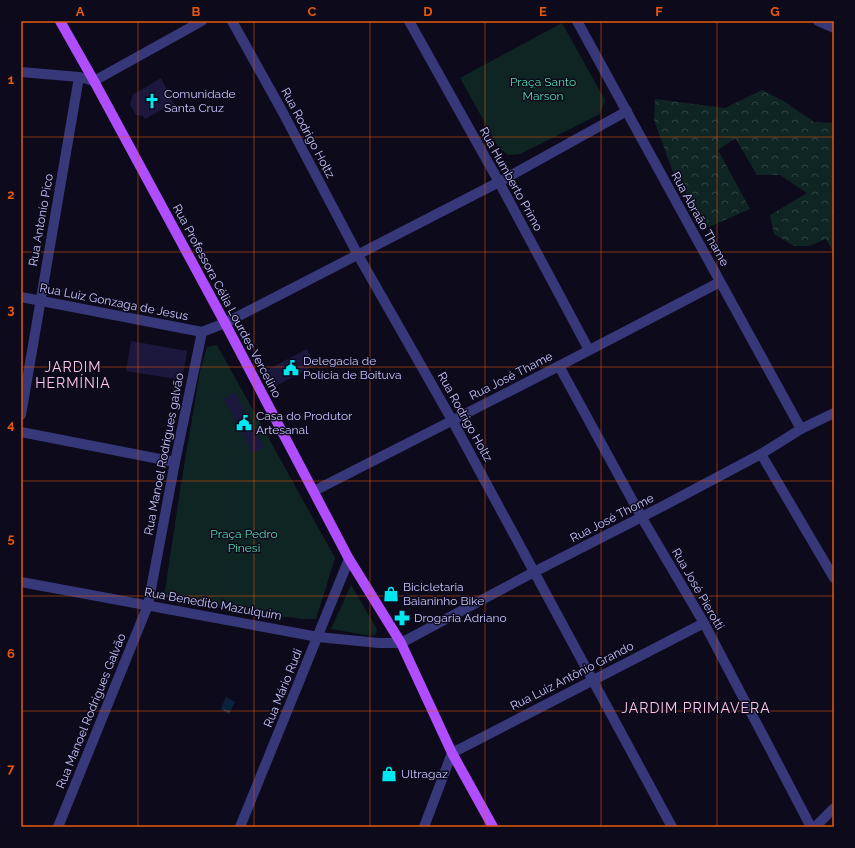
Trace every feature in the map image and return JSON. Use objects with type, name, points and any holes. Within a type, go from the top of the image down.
[{"type":"main road","name":"Rua Professora Célia Lourdes Vercelino","points":[[60,21],[225,323],[349,559],[401,643],[452,753],[493,827]]},
{"type":"street","points":[[21,72],[79,77],[94,81],[202,21]]},
{"type":"street","name":"Rua Rodrigo Holtz","points":[[232,21],[281,109],[358,255],[452,420],[672,827]]},
{"type":"street","name":"Rua Humberto Primo","points":[[409,21],[499,182],[589,350]]},
{"type":"street","name":"Rua Abraão Thame","points":[[577,21],[801,429]]},
{"type":"street","points":[[818,21],[834,28]]},
{"type":"street","name":"Rua Antonio Pico","points":[[21,415],[79,77]]},
{"type":"street","points":[[202,332],[225,323],[499,182],[627,111]]},
{"type":"street","name":"Rua José Thame","points":[[314,491],[560,366],[720,282]]},
{"type":"street","name":"Rua Luiz Gonzaga de Jesus","points":[[21,297],[202,332]]},
{"type":"street","name":"Rua Manoel Rodrigues galvão","points":[[148,605],[175,462],[202,332]]},
{"type":"street","name":"Rua José Pierotti","points":[[560,366],[642,518],[704,623],[811,827]]},
{"type":"street","name":"Rua José Thome","points":[[401,643],[534,572],[642,518],[761,454],[801,429],[834,413]]},
{"type":"street","points":[[21,432],[175,462]]},
{"type":"street","points":[[761,454],[834,578]]},
{"type":"street","name":"Rua Mário Rudi","points":[[240,827],[349,559]]},
{"type":"street","name":"Rua Benedito Mazulquim","points":[[21,582],[318,637],[401,643]]},
{"type":"street","name":"Rua Manoel Rodrigues Galvão","points":[[58,827],[148,605]]},
{"type":"street","name":"Rua Luiz Antônio Grando","points":[[452,753],[704,623]]},
{"type":"street","points":[[424,827],[452,753]]},
{"type":"street","points":[[815,827],[834,808]]},
{"type":"green space","name":"Praça Santo Marson","points":[[562,23],[605,100],[600,114],[520,154],[508,155],[499,148],[460,78]]},
{"type":"green space","points":[[762,90],[785,102],[814,122],[834,123],[834,253],[826,239],[809,246],[794,246],[774,234],[770,215],[807,193],[780,175],[757,175],[735,138],[718,150],[750,209],[709,227],[675,178],[654,120],[655,99],[725,108]]},
{"type":"green space","name":"Praça Pedro Pinesi","points":[[217,345],[335,558],[316,619],[303,619],[234,611],[164,597],[200,371],[207,347]]},
{"type":"green space","points":[[351,585],[377,629],[376,634],[371,636],[331,629]]},
{"type":"water","points":[[226,697],[235,702],[229,714],[221,709]]},
{"type":"building","name":"Comunidade Santa Cruz","points":[[161,78],[176,108],[165,113],[163,109],[145,119],[143,116],[136,115],[130,105],[134,94]]},
{"type":"building","points":[[131,341],[187,351],[182,380],[126,371]]},
{"type":"building","name":"Delegacia de Polícia de Boituva","points":[[307,349],[315,365],[274,387],[267,370]]},
{"type":"building","name":"Casa do Produtor Artesanal","points":[[235,392],[264,447],[253,454],[224,399]]},
{"type":"place","name":"Comunidade Santa Cruz","points":[[152,101]]},
{"type":"place","name":"Delegacia de Polícia de Boituva","points":[[291,368]]},
{"type":"place","name":"Casa do Produtor Artesanal","points":[[244,423]]},
{"type":"place","name":"Bicicletaria Baianinho Bike","points":[[391,594]]},
{"type":"place","name":"Drogaria Adriano","points":[[402,618]]},
{"type":"place","name":"Ultragaz","points":[[389,774]]},
{"type":"district","name":"JARDIM HERMÍNIA","points":[[73,376]]},
{"type":"district","name":"JARDIM PRIMAVERA","points":[[696,708]]}]
